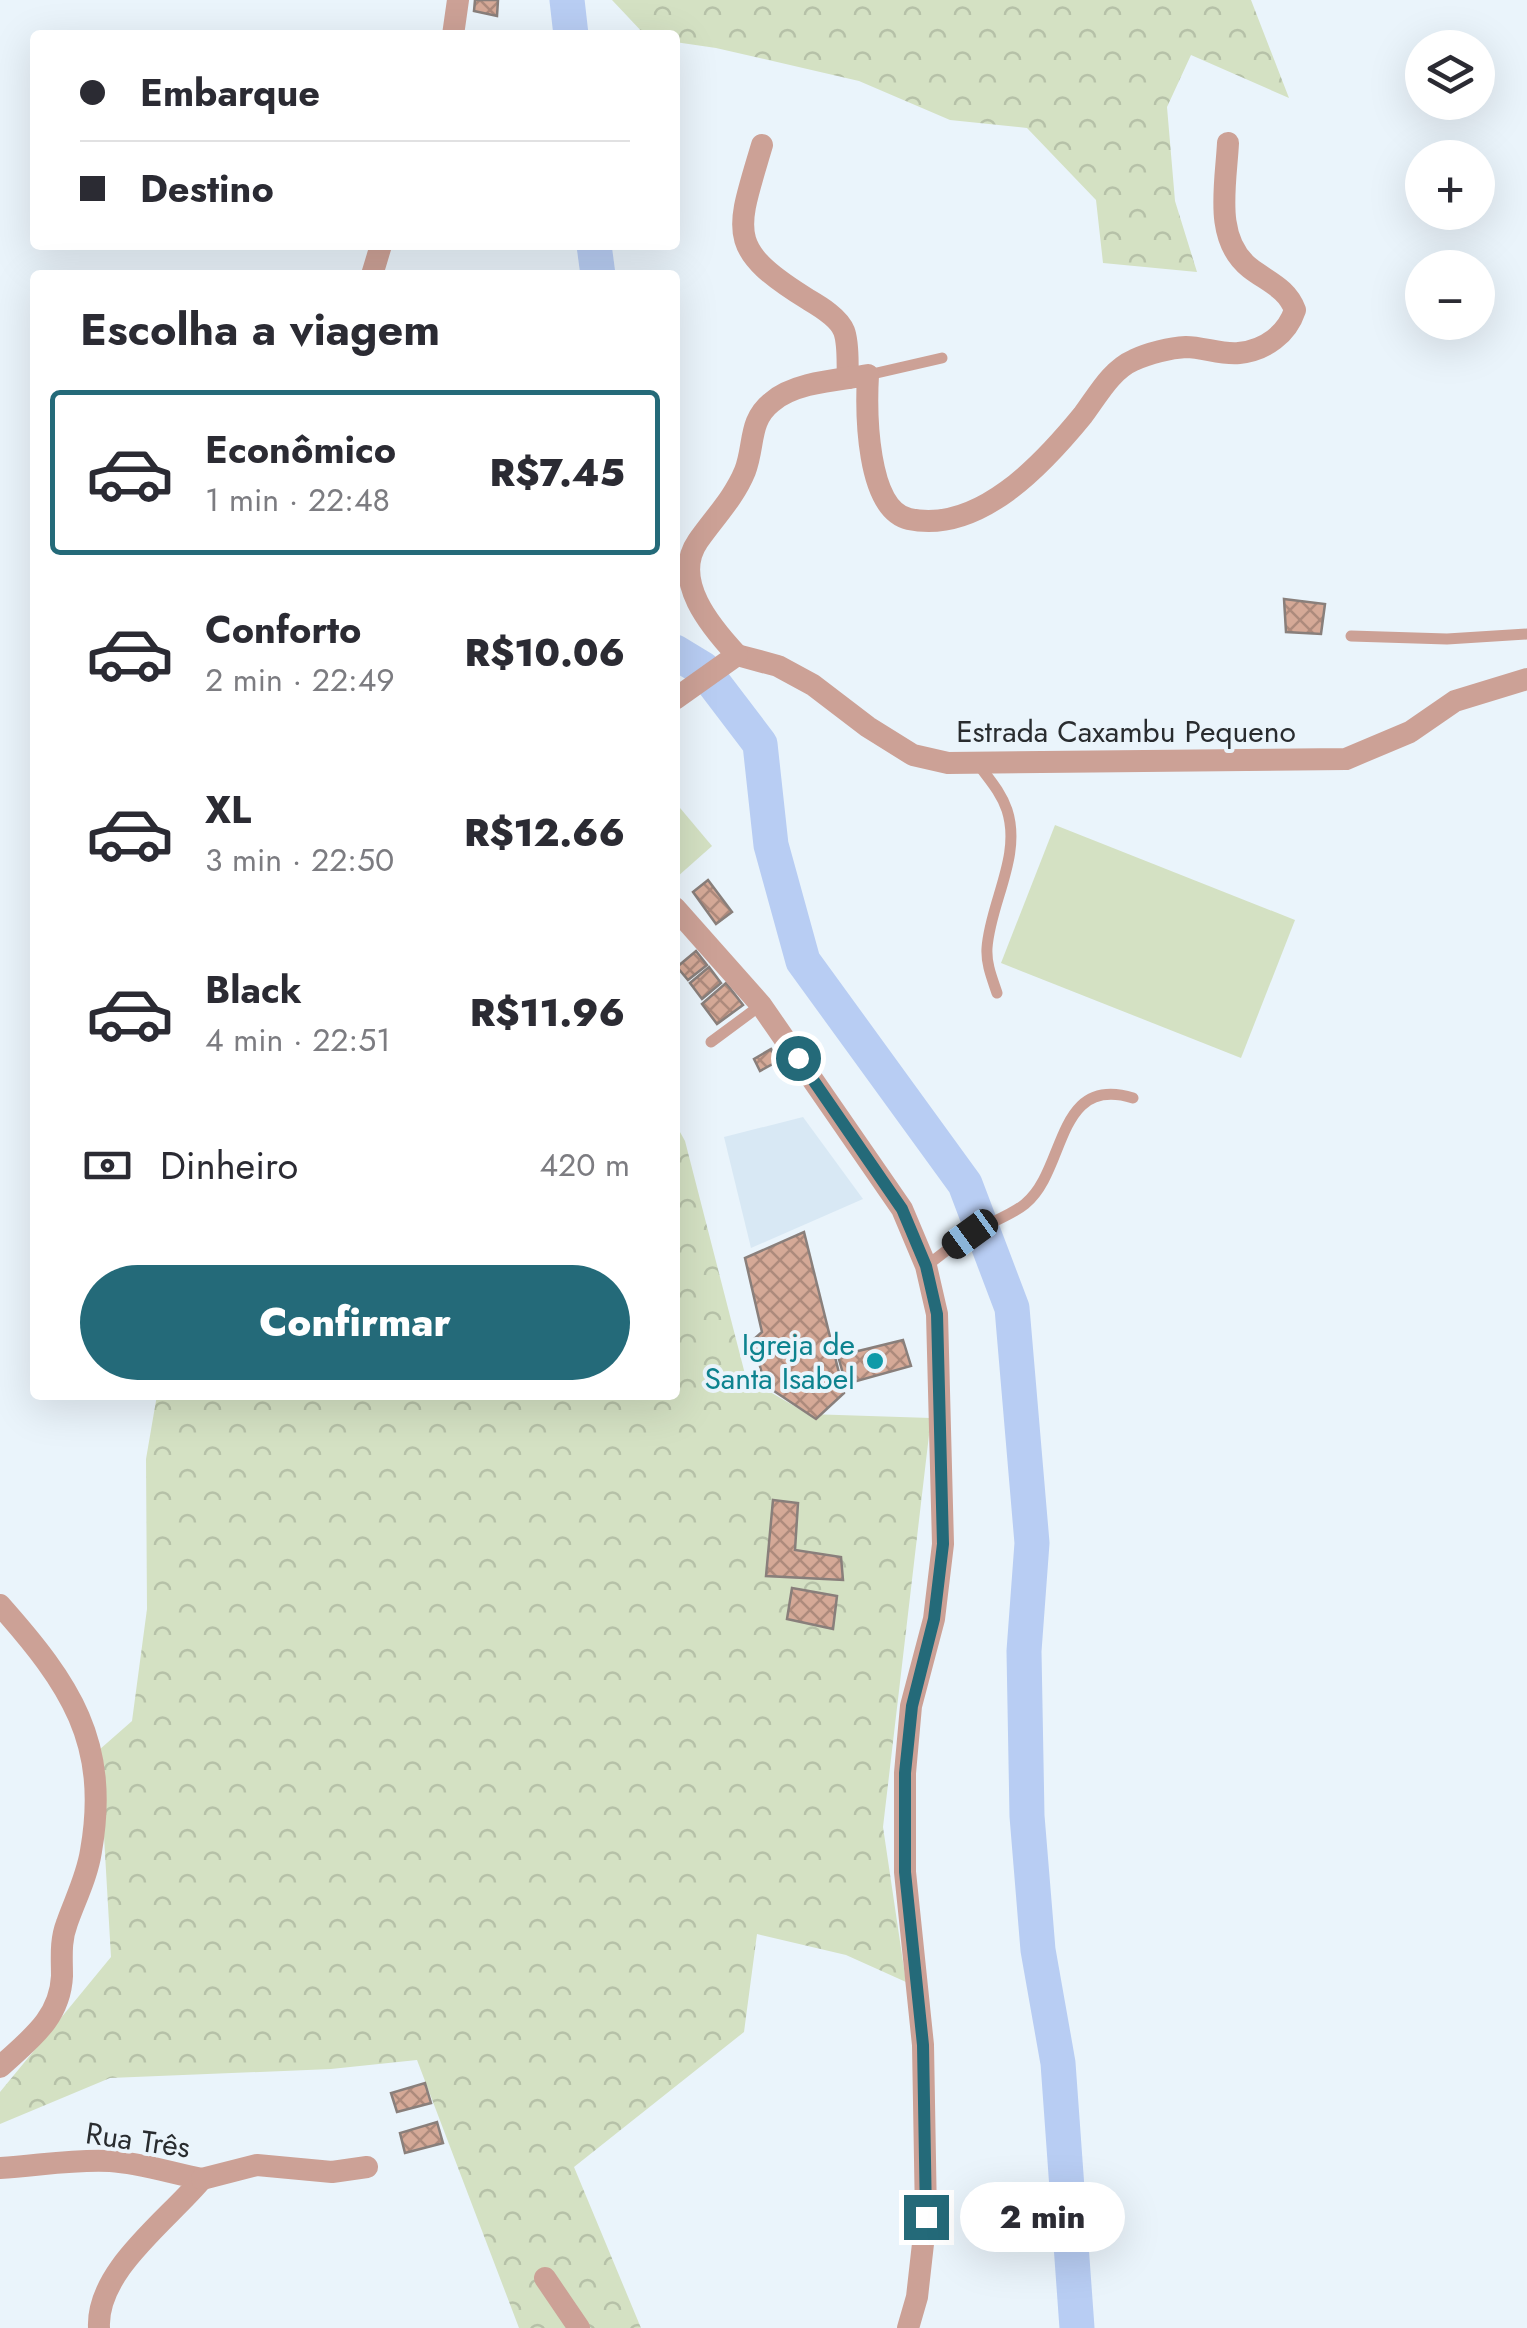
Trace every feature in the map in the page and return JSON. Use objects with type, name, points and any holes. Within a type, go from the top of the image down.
[{"type":"street","points":[[453,30],[458,0]]},
{"type":"street","points":[[762,145],[750,187],[744,243],[756,263],[823,308],[844,330],[858,376],[883,499],[899,516],[928,523],[996,501],[1068,430],[1113,374],[1132,360],[1184,347],[1240,353],[1276,340],[1289,327],[1295,310],[1290,296],[1248,267],[1229,243],[1225,216],[1228,143]]},
{"type":"street","points":[[680,696],[731,660],[691,586],[688,563],[696,544],[721,514],[746,470],[754,422],[772,401],[790,391],[858,376]]},
{"type":"street","name":"Estrada Caxambu Pequeno","points":[[731,660],[778,666],[813,684],[868,727],[913,755],[948,762],[1346,760],[1410,732],[1455,702],[1527,679]]},
{"type":"street","points":[[680,918],[761,1005],[902,1209],[926,1266],[937,1314],[943,1544],[934,1619],[912,1706],[905,1773],[905,1872],[923,2045],[926,2217],[908,2328]]},
{"type":"street","points":[[0,1605],[79,1711],[96,1765],[91,1853],[61,1945],[60,1997],[42,2029],[0,2067]]},
{"type":"street","name":"Rua Três","points":[[0,2168],[72,2160],[111,2161],[202,2179],[117,2270],[107,2285],[99,2328]]},
{"type":"street","points":[[202,2179],[257,2165],[332,2172],[367,2167]]},
{"type":"street","points":[[545,2278],[579,2328]]},
{"type":"lane","points":[[858,376],[942,358]]},
{"type":"lane","points":[[1351,636],[1447,639],[1527,634]]},
{"type":"lane","points":[[975,761],[1000,794],[1008,813],[1010,835],[1005,875],[987,943],[987,962],[997,993]]},
{"type":"lane","points":[[711,1042],[761,1005]]},
{"type":"lane","points":[[926,1266],[970,1234],[1024,1206],[1050,1167],[1071,1114],[1086,1101],[1117,1093],[1133,1098]]},
{"type":"shaded area","points":[[803,1117],[863,1199],[751,1248],[724,1137]]},
{"type":"green space","points":[[612,0],[1251,0],[1289,98],[1191,55],[1167,107],[1175,201],[1197,272],[1103,263],[1096,200],[1027,128],[950,120],[859,81],[680,43],[680,30],[640,30]]},
{"type":"green space","points":[[680,808],[712,846],[680,874]]},
{"type":"green space","points":[[1055,825],[1295,920],[1241,1058],[1001,963]]},
{"type":"green space","points":[[680,1132],[746,1378],[808,1414],[931,1418],[883,1827],[906,1982],[846,1955],[757,1934],[744,2032],[574,2167],[641,2328],[519,2328],[417,2060],[331,2069],[110,2078],[0,2124],[0,2092],[111,1957],[99,1750],[132,1721],[147,1609],[146,1459],[156,1400],[680,1400]]},
{"type":"building","points":[[475,0],[498,0],[497,16],[474,11]]},
{"type":"building","points":[[1284,599],[1325,604],[1321,634],[1286,632]]},
{"type":"building","points":[[708,880],[732,912],[716,924],[693,892]]},
{"type":"building","points":[[696,951],[707,965],[688,980],[680,964]]},
{"type":"building","points":[[709,967],[721,983],[702,999],[690,983]]},
{"type":"building","points":[[726,983],[743,1005],[717,1024],[702,1004]]},
{"type":"building","points":[[771,1049],[778,1061],[760,1071],[754,1059]]},
{"type":"building","points":[[804,1232],[844,1393],[816,1419],[765,1385],[753,1340],[762,1332],[745,1258]]},
{"type":"building","name":"Igreja de Santa Isabel","points":[[903,1340],[911,1366],[846,1384],[838,1356]]},
{"type":"building","points":[[773,1500],[798,1503],[795,1550],[841,1557],[843,1580],[766,1576]]},
{"type":"building","points":[[792,1588],[837,1596],[833,1629],[787,1619]]},
{"type":"building","points":[[425,2083],[431,2103],[397,2112],[391,2093]]},
{"type":"building","points":[[437,2122],[443,2143],[405,2153],[400,2133]]},
{"type":"waterway","points":[[567,0],[570,30]]},
{"type":"waterway","points":[[595,250],[597,270]]},
{"type":"waterway","points":[[680,655],[703,669],[760,744],[771,845],[803,961],[965,1184],[1012,1308],[1032,1543],[1024,1651],[1027,1816],[1038,1950],[1058,2063],[1077,2328]]},
{"type":"place","name":"Igreja de Santa Isabel","points":[[875,1361]]},
{"type":"route","points":[[798,1058],[902,1209],[926,1266],[937,1314],[943,1544],[934,1619],[912,1706],[905,1773],[905,1872],[923,2045],[926,2217]]}]
